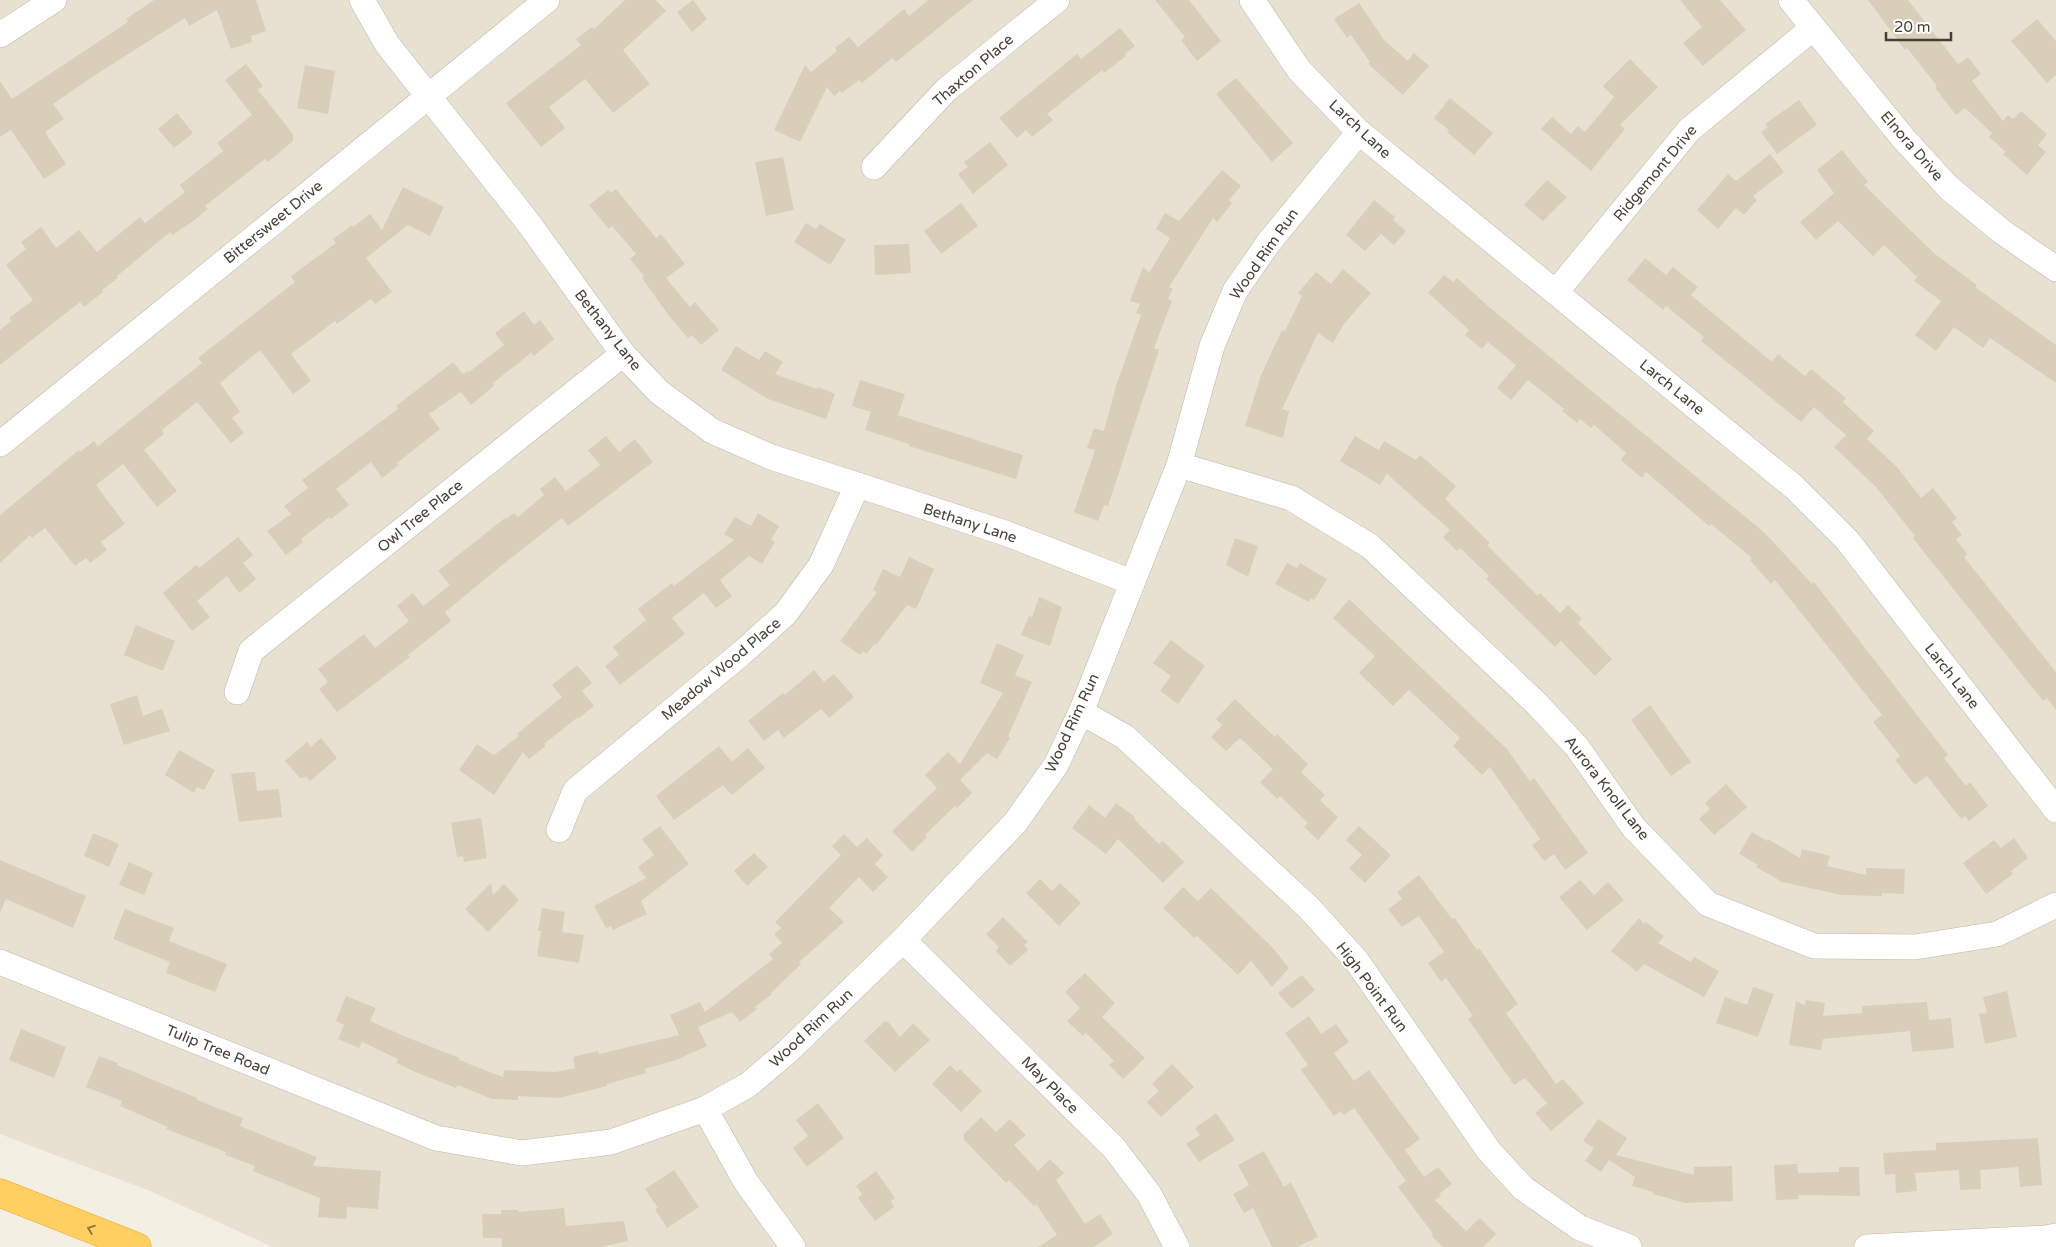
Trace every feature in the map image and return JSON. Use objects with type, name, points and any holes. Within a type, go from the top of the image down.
[{"type":"highway","points":[[0,1193],[137,1247]]},
{"type":"street","points":[[0,35],[54,0]]},
{"type":"street","name":"Bethany Lane","points":[[362,0],[387,44],[527,221],[623,354],[659,392],[712,431],[771,457],[1005,533],[1131,582]]},
{"type":"street","name":"Bittersweet Drive","points":[[0,444],[547,0]]},
{"type":"street","name":"Thaxton Place","points":[[874,167],[946,90],[1057,0]]},
{"type":"street","name":"Larch Lane","points":[[1252,0],[1299,70],[1359,132],[1794,487],[1846,540],[2056,810]]},
{"type":"street","name":"Elnora Drive","points":[[1791,0],[1903,138],[1949,188],[2001,231],[2056,269]]},
{"type":"street","name":"Ridgemont Drive","points":[[1556,292],[1689,130],[1813,28]]},
{"type":"street","name":"Wood Rim Run","points":[[436,1138],[522,1153],[611,1142],[705,1109],[748,1085],[787,1052],[903,940],[1015,823],[1056,765],[1081,712],[1179,465],[1212,346],[1235,291],[1269,242],[1359,132]]},
{"type":"street","name":"Owl Tree Place","points":[[237,692],[251,652],[623,354]]},
{"type":"street","name":"Aurora Knoll Lane","points":[[1179,465],[1291,498],[1370,546],[1536,703],[1577,747],[1634,828],[1708,904],[1814,946],[1916,947],[1998,934],[2056,906]]},
{"type":"street","name":"Meadow Wood Place","points":[[559,830],[575,791],[743,652],[786,613],[821,566],[857,486]]},
{"type":"street","name":"High Point Run","points":[[1081,712],[1125,738],[1309,908],[1356,960],[1489,1151],[1523,1188],[1580,1228],[1629,1247]]},
{"type":"street","name":"May Place","points":[[903,940],[1114,1148],[1149,1194],[1178,1247]]},
{"type":"street","name":"Tulip Tree Road","points":[[0,962],[436,1138]]},
{"type":"street","points":[[705,1109],[746,1182],[793,1247]]},
{"type":"street","points":[[1867,1247],[2056,1236]]},
{"type":"shaded area","points":[[0,0],[2056,0],[2056,1247],[273,1247],[150,1191],[0,1134]]},
{"type":"building","points":[[154,0],[256,0],[266,31],[251,36],[252,42],[231,49],[217,10],[189,26],[185,18],[92,77],[53,104],[64,119],[45,132],[66,164],[44,179],[11,130],[0,137],[0,81],[12,99],[128,22],[126,19]]},
{"type":"building","points":[[625,0],[656,0],[666,11],[623,50],[650,84],[613,113],[585,79],[549,107],[565,128],[541,147],[506,103],[581,45],[576,39],[592,27],[594,29]]},
{"type":"building","points":[[693,0],[707,19],[692,32],[677,12]]},
{"type":"building","points":[[928,0],[973,0],[896,62],[892,58],[862,83],[859,80],[842,93],[840,91],[834,96],[827,87],[800,142],[774,130],[805,65],[811,72],[837,51],[835,48],[849,37],[858,47],[904,9],[909,16]]},
{"type":"building","points":[[1155,0],[1189,0],[1221,41],[1197,61],[1181,40],[1185,37]]},
{"type":"building","points":[[1680,0],[1720,0],[1746,30],[1703,66],[1683,43],[1702,27]]},
{"type":"building","points":[[1868,0],[1908,0],[1958,64],[1968,57],[1981,74],[1972,81],[2003,121],[2008,115],[2013,119],[2021,111],[2047,134],[2038,145],[2046,152],[2027,175],[2003,154],[2006,152],[1989,137],[1992,133],[1965,108],[1956,115],[1935,88],[1937,86],[1907,48],[1905,50]]},
{"type":"building","points":[[1359,3],[1384,40],[1408,61],[1414,53],[1429,66],[1403,95],[1368,64],[1370,62],[1351,35],[1347,38],[1334,19]]},
{"type":"building","points":[[2037,19],[2056,41],[2056,75],[2047,83],[2011,41]]},
{"type":"building","points":[[1120,28],[1135,46],[1125,54],[1126,56],[1104,73],[1102,70],[1047,114],[1053,120],[1032,137],[1026,130],[1017,138],[999,118],[1077,54],[1081,59]]},
{"type":"building","points":[[1630,59],[1658,87],[1620,125],[1625,129],[1591,171],[1541,129],[1552,117],[1571,134],[1578,126],[1585,132],[1614,97],[1603,86]]},
{"type":"building","points":[[246,64],[263,86],[258,90],[293,134],[293,141],[268,162],[265,159],[205,206],[208,209],[192,222],[172,235],[170,232],[117,276],[118,278],[84,307],[80,302],[0,365],[0,330],[11,321],[9,318],[33,300],[6,265],[26,249],[21,242],[41,227],[56,248],[79,230],[97,252],[140,217],[145,223],[185,192],[180,185],[223,151],[217,143],[252,115],[225,80]]},
{"type":"building","points":[[305,65],[335,71],[328,114],[297,108]]},
{"type":"building","points":[[1236,78],[1293,143],[1272,162],[1216,94]]},
{"type":"building","points":[[1450,98],[1493,133],[1474,155],[1434,118]]},
{"type":"building","points":[[1799,100],[1817,125],[1777,154],[1761,132],[1768,127],[1765,124]]},
{"type":"building","points":[[177,113],[193,133],[174,148],[158,129]]},
{"type":"building","points":[[990,142],[1008,165],[973,194],[958,174],[968,167],[964,162]]},
{"type":"building","points":[[1842,150],[1868,182],[1864,185],[1935,254],[1977,285],[1975,287],[2056,345],[2056,383],[1990,338],[1983,348],[1954,327],[1936,351],[1915,335],[1941,301],[1914,281],[1917,277],[1884,245],[1873,256],[1838,221],[1816,240],[1800,222],[1834,193],[1817,170]]},
{"type":"building","points":[[1770,154],[1784,172],[1753,196],[1757,200],[1744,215],[1736,208],[1718,229],[1697,210],[1728,174],[1736,181]]},
{"type":"building","points":[[783,157],[794,210],[766,216],[755,162]]},
{"type":"building","points":[[1222,170],[1241,186],[1229,200],[1232,203],[1217,222],[1213,218],[1169,287],[1173,289],[1168,299],[1172,301],[1154,348],[1159,350],[1108,506],[1104,505],[1098,521],[1074,512],[1095,450],[1087,448],[1094,428],[1104,431],[1116,386],[1141,315],[1136,313],[1140,304],[1130,301],[1143,267],[1149,273],[1170,238],[1156,229],[1165,213],[1179,221]]},
{"type":"building","points":[[1547,180],[1567,197],[1543,221],[1524,205]]},
{"type":"building","points":[[403,187],[444,207],[430,236],[408,225],[366,258],[392,292],[375,304],[371,299],[337,324],[335,321],[291,354],[311,381],[293,394],[260,350],[220,383],[240,412],[232,418],[244,433],[231,443],[197,402],[162,430],[164,434],[144,450],[177,491],[157,507],[123,464],[96,485],[125,524],[101,542],[107,550],[90,563],[86,558],[75,566],[45,528],[32,538],[30,535],[0,563],[0,515],[79,450],[80,452],[94,441],[98,446],[202,363],[198,358],[295,282],[291,276],[336,243],[333,239],[370,214],[382,230]]},
{"type":"building","points":[[616,189],[656,238],[661,234],[685,264],[666,278],[690,307],[695,302],[719,330],[701,345],[692,335],[688,338],[669,316],[642,278],[644,276],[630,259],[636,254],[612,226],[609,229],[589,205],[608,190],[611,193]]},
{"type":"building","points":[[1374,200],[1395,217],[1393,220],[1406,231],[1394,245],[1381,234],[1365,251],[1346,235]]},
{"type":"building","points":[[961,203],[978,226],[941,254],[924,231]]},
{"type":"building","points":[[806,223],[816,229],[820,224],[846,240],[830,265],[794,242]]},
{"type":"building","points":[[909,244],[911,273],[875,275],[874,245]]},
{"type":"building","points":[[1645,258],[1666,275],[1673,267],[1698,287],[1691,295],[1772,362],[1778,354],[1805,376],[1811,369],[1846,398],[1843,402],[1874,431],[1867,439],[1897,467],[1921,498],[1933,488],[1957,518],[1952,522],[1962,535],[1956,539],[1967,554],[1964,557],[2056,672],[2056,710],[2047,698],[2043,701],[1913,538],[1915,536],[1875,486],[1834,447],[1846,435],[1814,407],[1801,422],[1701,341],[1704,337],[1666,306],[1663,310],[1627,280]]},
{"type":"building","points":[[1343,269],[1371,293],[1344,324],[1333,343],[1318,333],[1282,409],[1289,411],[1283,438],[1245,426],[1261,375],[1282,330],[1285,331],[1302,296],[1298,293],[1316,272],[1331,284]]},
{"type":"building","points":[[1444,275],[1453,282],[1457,278],[1488,306],[1765,533],[1812,584],[1814,582],[1948,755],[1944,758],[1966,786],[1970,782],[1988,806],[1969,821],[1965,816],[1961,819],[1927,776],[1915,785],[1895,760],[1900,756],[1873,722],[1882,715],[1775,580],[1771,584],[1750,560],[1752,558],[1711,524],[1709,526],[1646,472],[1642,478],[1621,460],[1626,453],[1594,425],[1591,428],[1580,419],[1577,423],[1562,411],[1564,409],[1528,380],[1511,400],[1497,388],[1516,365],[1488,342],[1482,349],[1465,335],[1469,330],[1428,293]]},
{"type":"building","points":[[524,311],[534,325],[540,320],[554,339],[534,356],[531,353],[493,383],[495,385],[471,405],[461,392],[429,414],[440,429],[397,463],[399,465],[382,478],[371,462],[336,489],[349,505],[331,519],[329,517],[301,539],[303,542],[286,555],[267,531],[291,514],[284,506],[308,488],[302,480],[398,409],[396,406],[453,362],[463,374],[469,372],[504,345],[495,333]]},
{"type":"building","points":[[736,346],[759,360],[765,351],[783,362],[775,374],[835,394],[826,419],[768,399],[721,370]]},
{"type":"building","points":[[860,380],[905,394],[898,415],[1023,455],[1016,479],[909,446],[909,444],[865,430],[871,412],[852,406]]},
{"type":"building","points":[[606,436],[619,452],[635,439],[653,462],[568,526],[562,518],[511,558],[445,612],[451,621],[408,655],[410,657],[337,712],[319,689],[328,682],[318,669],[364,634],[375,648],[409,621],[397,606],[413,593],[423,606],[450,585],[438,571],[505,518],[514,513],[518,517],[544,495],[540,489],[555,477],[566,491],[600,465],[588,450]]},
{"type":"building","points":[[1355,436],[1379,450],[1384,441],[1416,460],[1420,455],[1456,486],[1445,499],[1490,543],[1487,545],[1538,596],[1540,593],[1560,613],[1568,605],[1582,619],[1578,623],[1612,659],[1595,676],[1561,641],[1555,647],[1486,579],[1489,576],[1460,548],[1457,551],[1443,537],[1450,530],[1387,474],[1380,485],[1340,461]]},
{"type":"building","points":[[758,513],[779,526],[771,540],[775,542],[762,564],[749,556],[720,580],[732,596],[716,608],[704,593],[672,618],[685,634],[620,685],[605,666],[619,655],[613,647],[646,620],[638,609],[672,583],[674,586],[734,540],[724,534],[735,517],[751,526]]},
{"type":"building","points":[[238,537],[253,555],[243,563],[256,579],[239,593],[227,576],[197,601],[210,617],[192,631],[163,593],[196,565],[199,568]]},
{"type":"building","points":[[1235,538],[1258,546],[1248,577],[1226,565]]},
{"type":"building","points":[[909,557],[934,569],[916,609],[907,605],[876,645],[874,644],[867,654],[863,651],[860,655],[840,641],[877,592],[873,590],[883,569],[900,577]]},
{"type":"building","points":[[1287,563],[1297,568],[1300,563],[1327,579],[1314,600],[1311,598],[1309,602],[1275,584]]},
{"type":"building","points":[[1039,597],[1062,607],[1050,646],[1021,635],[1029,616],[1032,617]]},
{"type":"building","points":[[1349,599],[1507,749],[1530,781],[1534,778],[1588,853],[1565,870],[1554,854],[1544,861],[1532,845],[1540,839],[1490,767],[1482,775],[1453,746],[1460,738],[1409,690],[1393,706],[1359,673],[1375,656],[1333,618]]},
{"type":"building","points":[[136,625],[175,641],[163,671],[124,655]]},
{"type":"building","points":[[1171,640],[1205,666],[1178,704],[1160,691],[1171,676],[1153,663]]},
{"type":"building","points":[[997,643],[1024,655],[1015,675],[1032,682],[1008,736],[1010,738],[997,759],[987,753],[960,780],[972,793],[957,808],[955,806],[925,835],[927,837],[912,852],[892,831],[937,788],[925,775],[948,752],[960,764],[1003,693],[980,683]]},
{"type":"building","points":[[577,665],[592,683],[582,691],[594,706],[544,744],[546,746],[529,759],[523,752],[494,795],[459,770],[477,744],[494,755],[519,736],[517,734],[562,697],[552,685]]},
{"type":"building","points":[[814,670],[824,682],[834,674],[854,697],[829,718],[821,709],[784,738],[778,730],[764,741],[748,721],[783,693],[785,695]]},
{"type":"building","points":[[137,695],[143,716],[162,709],[170,731],[124,745],[110,704]]},
{"type":"building","points":[[1235,699],[1275,737],[1277,734],[1308,764],[1301,772],[1325,795],[1320,800],[1338,817],[1318,840],[1304,827],[1308,823],[1280,796],[1277,799],[1260,782],[1273,769],[1240,738],[1226,751],[1211,737],[1222,725],[1216,719]]},
{"type":"building","points":[[1650,705],[1691,762],[1671,776],[1631,720]]},
{"type":"building","points":[[321,738],[337,758],[310,781],[307,777],[300,778],[285,761],[307,742],[311,747]]},
{"type":"building","points":[[719,746],[732,762],[748,748],[765,768],[732,795],[723,785],[674,820],[656,796]]},
{"type":"building","points":[[179,750],[215,770],[204,790],[197,787],[194,793],[165,775]]},
{"type":"building","points":[[255,772],[257,791],[279,789],[282,817],[239,822],[231,774]]},
{"type":"building","points":[[1726,784],[1747,807],[1714,835],[1699,819],[1710,809],[1705,803]]},
{"type":"building","points":[[1116,803],[1135,817],[1134,819],[1159,844],[1163,841],[1184,862],[1163,883],[1118,839],[1106,854],[1072,828],[1089,805],[1105,818]]},
{"type":"building","points":[[481,818],[487,858],[464,862],[463,856],[457,857],[451,823]]},
{"type":"building","points":[[660,826],[689,864],[641,901],[647,914],[613,930],[611,926],[606,928],[594,906],[646,878],[638,867],[654,855],[642,839]]},
{"type":"building","points":[[1359,826],[1391,855],[1365,883],[1349,868],[1362,855],[1346,840]]},
{"type":"building","points":[[1752,832],[1800,858],[1802,849],[1830,856],[1827,866],[1866,875],[1866,868],[1905,869],[1904,894],[1882,893],[1882,896],[1841,895],[1782,882],[1756,867],[1758,865],[1739,854]]},
{"type":"building","points":[[93,833],[119,844],[109,867],[84,856]]},
{"type":"building","points":[[844,834],[857,847],[867,838],[883,855],[875,864],[888,877],[873,892],[859,877],[829,908],[844,922],[799,962],[801,964],[772,994],[755,1007],[757,1009],[740,1022],[732,1012],[698,1027],[707,1046],[676,1060],[645,1069],[646,1073],[607,1084],[607,1086],[559,1098],[518,1096],[518,1100],[492,1099],[458,1085],[456,1088],[413,1071],[396,1063],[398,1059],[362,1042],[359,1048],[338,1039],[344,1025],[336,1021],[346,996],[376,1008],[370,1021],[503,1077],[504,1070],[556,1072],[575,1068],[573,1057],[598,1051],[599,1054],[679,1035],[670,1015],[700,1002],[705,1012],[773,959],[769,954],[782,943],[774,934],[781,928],[775,922],[841,855],[832,846]]},
{"type":"building","points":[[2014,838],[2028,858],[2011,871],[2013,874],[1986,894],[1963,863],[1994,840],[2001,848]]},
{"type":"building","points":[[754,853],[768,867],[747,886],[734,871]]},
{"type":"building","points":[[0,860],[86,896],[73,928],[6,899],[0,913]]},
{"type":"building","points":[[129,862],[153,873],[144,895],[119,885]]},
{"type":"building","points":[[1419,875],[1452,919],[1455,918],[1477,950],[1479,948],[1518,1004],[1506,1013],[1556,1084],[1563,1079],[1584,1103],[1551,1131],[1535,1113],[1547,1103],[1525,1078],[1514,1085],[1468,1019],[1473,1016],[1446,978],[1441,982],[1428,963],[1444,952],[1419,916],[1402,927],[1388,909],[1402,899],[1397,892]]},
{"type":"building","points":[[1040,879],[1052,891],[1060,883],[1081,903],[1059,926],[1026,893]]},
{"type":"building","points":[[1580,880],[1594,895],[1608,882],[1624,900],[1587,930],[1559,897]]},
{"type":"building","points":[[491,883],[493,895],[504,884],[519,900],[488,932],[465,909]]},
{"type":"building","points":[[1183,887],[1198,901],[1211,888],[1272,947],[1289,968],[1272,987],[1251,961],[1238,975],[1197,936],[1194,938],[1163,908]]},
{"type":"building","points":[[542,908],[565,912],[562,932],[584,935],[579,963],[537,956],[541,931],[538,931]]},
{"type":"building","points":[[125,909],[174,928],[169,941],[227,964],[215,992],[166,973],[170,962],[113,939]]},
{"type":"building","points":[[1003,917],[1028,942],[1024,945],[1028,950],[1010,966],[996,951],[999,947],[986,934]]},
{"type":"building","points":[[1639,918],[1644,924],[1646,922],[1664,936],[1658,943],[1691,962],[1694,957],[1719,971],[1704,997],[1644,964],[1637,972],[1611,951]]},
{"type":"building","points":[[1085,973],[1115,1003],[1102,1017],[1145,1058],[1123,1079],[1109,1065],[1114,1061],[1086,1033],[1083,1036],[1067,1021],[1080,1008],[1065,992]]},
{"type":"building","points":[[1302,975],[1315,990],[1292,1009],[1278,993]]},
{"type":"building","points":[[1753,987],[1774,994],[1758,1037],[1716,1023],[1725,997],[1747,1005]]},
{"type":"building","points":[[2007,991],[2017,1037],[1985,1044],[1979,1014],[1987,1013],[1983,997]]},
{"type":"building","points":[[1806,1000],[1825,1003],[1823,1016],[1862,1013],[1862,1006],[1927,1002],[1929,1020],[1951,1018],[1954,1048],[1912,1052],[1910,1031],[1823,1039],[1821,1050],[1789,1045],[1796,1001],[1805,1005]]},
{"type":"building","points":[[1309,1016],[1321,1034],[1336,1024],[1349,1042],[1334,1053],[1354,1081],[1369,1070],[1420,1139],[1405,1150],[1424,1177],[1438,1167],[1452,1184],[1439,1194],[1441,1196],[1435,1200],[1466,1231],[1480,1218],[1496,1234],[1483,1247],[1443,1247],[1432,1236],[1433,1234],[1398,1187],[1406,1181],[1354,1108],[1344,1115],[1341,1111],[1334,1116],[1301,1070],[1308,1065],[1285,1033]]},
{"type":"building","points":[[885,1021],[889,1023],[900,1037],[913,1023],[930,1040],[895,1072],[864,1041]]},
{"type":"building","points":[[21,1029],[66,1047],[54,1078],[9,1060]]},
{"type":"building","points":[[99,1056],[197,1098],[197,1100],[243,1118],[240,1126],[317,1157],[313,1166],[381,1171],[378,1209],[347,1207],[346,1219],[318,1217],[320,1198],[253,1171],[255,1166],[225,1155],[226,1152],[166,1129],[168,1127],[120,1106],[122,1101],[86,1087]]},
{"type":"building","points":[[1172,1064],[1194,1087],[1161,1117],[1147,1102],[1159,1091],[1152,1084]]},
{"type":"building","points":[[950,1065],[957,1072],[960,1069],[982,1091],[961,1112],[932,1084]]},
{"type":"building","points":[[818,1103],[844,1138],[807,1167],[793,1148],[808,1136],[796,1120]]},
{"type":"building","points":[[1216,1113],[1235,1140],[1199,1162],[1186,1144],[1200,1135],[1195,1128]]},
{"type":"building","points":[[981,1117],[996,1132],[1010,1119],[1026,1135],[1014,1145],[1038,1171],[1050,1159],[1064,1173],[1056,1180],[1085,1224],[1100,1214],[1113,1234],[1094,1247],[1038,1247],[1057,1235],[1036,1204],[1034,1206],[1009,1180],[1006,1183],[964,1140],[964,1134]]},
{"type":"building","points":[[1598,1119],[1627,1138],[1616,1155],[1694,1175],[1694,1167],[1732,1166],[1733,1201],[1685,1203],[1653,1194],[1653,1192],[1632,1186],[1635,1177],[1609,1160],[1601,1172],[1585,1161],[1594,1148],[1583,1141]]},
{"type":"building","points":[[2038,1138],[2042,1185],[2020,1187],[2018,1167],[1980,1170],[1981,1189],[1960,1190],[1959,1170],[1915,1173],[1917,1191],[1896,1193],[1895,1174],[1885,1175],[1883,1153],[1936,1150],[1936,1143]]},
{"type":"building","points":[[1264,1151],[1284,1187],[1291,1182],[1318,1237],[1297,1247],[1272,1247],[1253,1208],[1244,1213],[1233,1194],[1249,1185],[1238,1165]]},
{"type":"building","points":[[1797,1164],[1798,1173],[1839,1172],[1839,1167],[1859,1167],[1860,1196],[1798,1195],[1799,1199],[1776,1200],[1774,1165]]},
{"type":"building","points":[[674,1170],[699,1207],[667,1228],[655,1209],[658,1208],[645,1189]]},
{"type":"building","points":[[876,1171],[895,1198],[891,1201],[894,1207],[875,1221],[858,1198],[862,1194],[856,1186]]},
{"type":"building","points":[[564,1208],[566,1226],[624,1221],[628,1241],[600,1247],[502,1247],[502,1238],[483,1238],[482,1214],[501,1214],[501,1210],[518,1210],[518,1212]]}]
